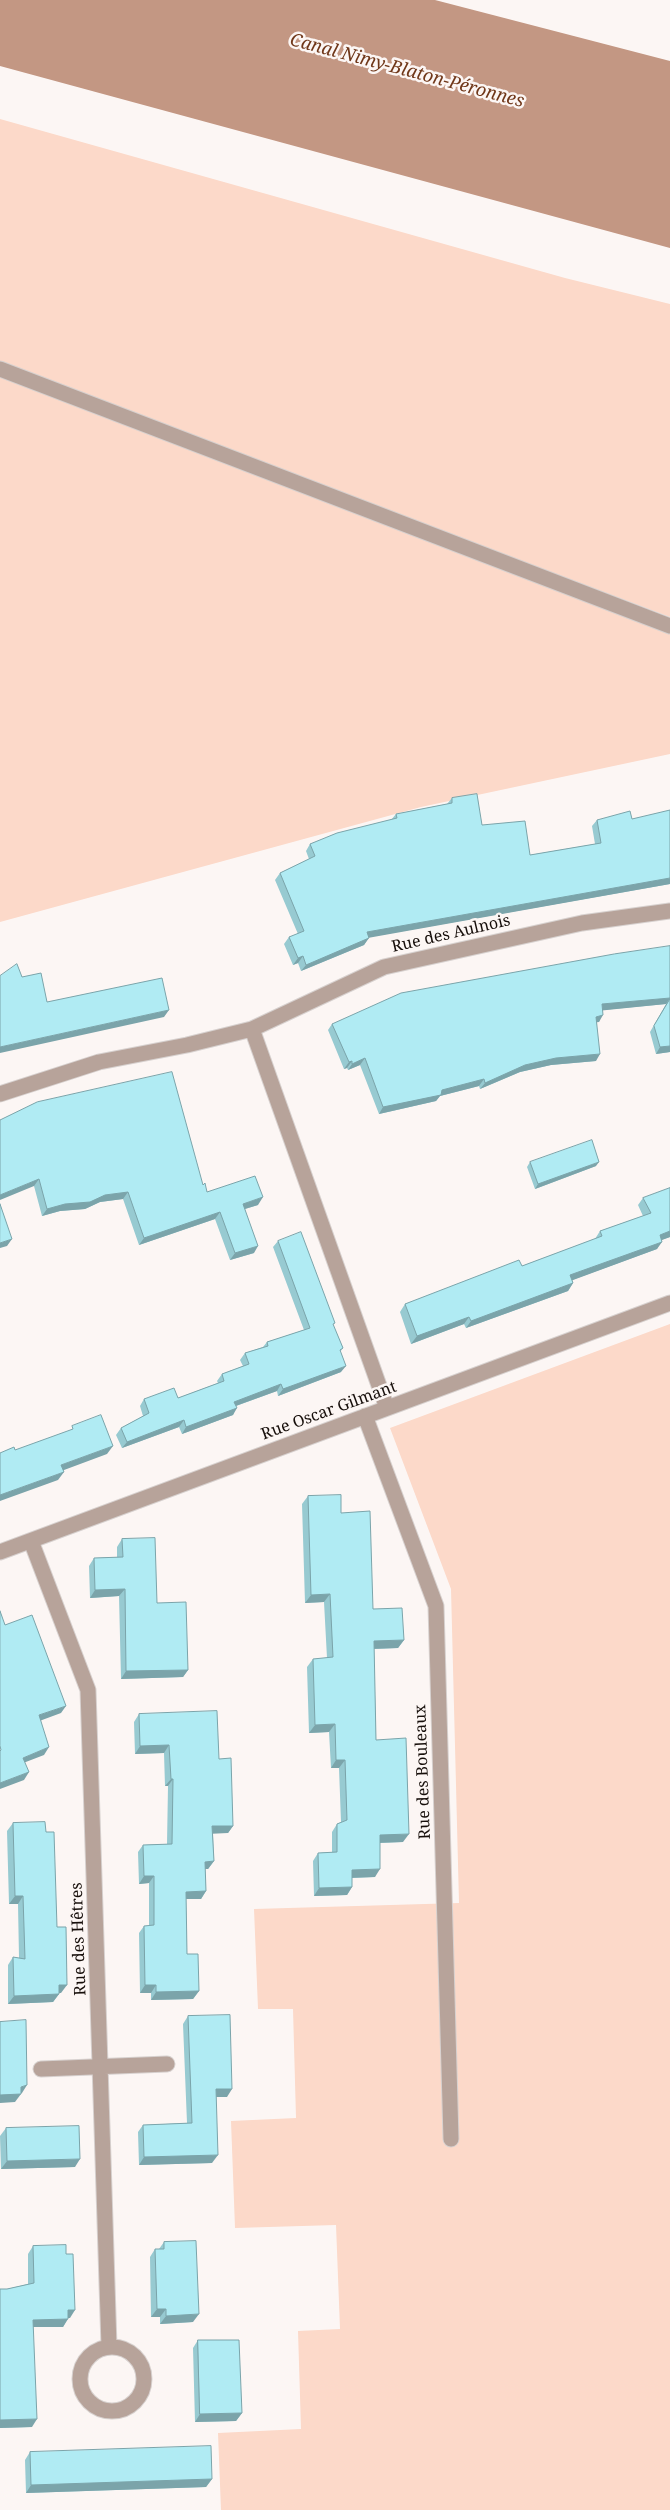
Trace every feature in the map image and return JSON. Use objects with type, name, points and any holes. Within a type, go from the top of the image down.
[{"type":"street","points":[[0,369],[670,626]]},
{"type":"street","name":"Rue des Aulnois","points":[[0,1094],[99,1062],[186,1045],[252,1029],[384,967],[582,923],[670,911]]},
{"type":"street","points":[[252,1029],[387,1408]]},
{"type":"street","name":"Rue Oscar Gilmant","points":[[0,1552],[670,1303]]},
{"type":"street","name":"Rue des Bouleaux","points":[[365,1416],[436,1606],[451,2139]]},
{"type":"street","name":"Rue des Hêtres","points":[[31,1540],[88,1690],[109,2346]]},
{"type":"street","points":[[41,2069],[167,2064]]},
{"type":"street","points":[[109,2346],[120,2347],[130,2351],[140,2363],[145,2379],[138,2399],[120,2410],[109,2411],[90,2403],[80,2384],[81,2369],[89,2355],[109,2346]]},
{"type":"shaded area","points":[[0,119],[565,278],[670,304],[670,617],[434,528],[421,538],[670,631],[670,754],[421,807],[0,922]]},
{"type":"shaded area","points":[[670,1324],[670,2510],[221,2510],[218,2433],[301,2429],[298,2331],[340,2329],[336,2225],[235,2228],[231,2121],[296,2118],[293,2009],[258,2009],[254,1909],[459,1903],[451,1589],[390,1428]]},
{"type":"water","name":"Canal Nimy-Blaton-Péronnes","points":[[0,0],[435,0],[670,61],[670,248],[0,66]]},
{"type":"building","points":[[477,794],[482,825],[525,821],[530,855],[601,843],[597,820],[630,811],[632,819],[670,810],[670,878],[367,932],[369,938],[306,965],[303,956],[298,958],[289,937],[304,931],[280,873],[315,856],[310,844],[337,833],[397,818],[396,814],[452,803],[452,798]]},
{"type":"building","points":[[670,946],[670,998],[602,1004],[603,1015],[596,1017],[600,1054],[556,1058],[525,1065],[485,1083],[484,1079],[442,1090],[441,1095],[383,1107],[365,1058],[352,1064],[352,1061],[349,1062],[332,1024],[401,993],[614,954]]},
{"type":"building","points":[[17,964],[22,977],[41,973],[47,1002],[162,978],[169,1010],[0,1047],[0,976]]},
{"type":"building","points":[[670,999],[670,1046],[660,1047],[654,1026]]},
{"type":"building","points":[[172,1072],[203,1185],[205,1183],[207,1192],[255,1176],[263,1197],[243,1204],[258,1246],[235,1253],[220,1212],[144,1238],[128,1192],[105,1195],[90,1202],[65,1204],[47,1209],[39,1179],[0,1195],[0,1120],[37,1102]]},
{"type":"building","points":[[592,1140],[599,1162],[538,1184],[530,1162]]},
{"type":"building","points":[[670,1188],[670,1231],[660,1235],[662,1242],[570,1275],[573,1283],[471,1321],[469,1317],[417,1336],[405,1304],[519,1260],[522,1266],[602,1236],[600,1231],[651,1213],[643,1198]]},
{"type":"building","points":[[0,1204],[12,1239],[0,1243]]},
{"type":"building","points":[[301,1232],[335,1323],[333,1324],[343,1348],[340,1350],[346,1366],[283,1389],[281,1384],[234,1402],[237,1408],[186,1427],[184,1420],[127,1442],[121,1428],[149,1413],[144,1399],[174,1388],[178,1398],[224,1381],[222,1374],[249,1364],[245,1353],[268,1346],[267,1342],[310,1328],[278,1241]]},
{"type":"building","points":[[101,1415],[113,1446],[61,1465],[64,1472],[0,1495],[0,1453],[14,1447],[15,1450],[73,1429],[72,1426]]},
{"type":"building","points":[[341,1495],[341,1513],[370,1511],[373,1609],[402,1608],[404,1640],[374,1641],[376,1740],[406,1738],[409,1834],[380,1835],[380,1869],[352,1870],[352,1887],[319,1888],[318,1853],[337,1852],[337,1824],[347,1820],[345,1760],[336,1760],[335,1724],[315,1725],[313,1659],[333,1657],[330,1594],[311,1595],[308,1496]]},
{"type":"building","points":[[155,1538],[157,1603],[186,1602],[188,1670],[126,1671],[125,1589],[95,1590],[94,1558],[123,1557],[122,1539]]},
{"type":"building","points":[[0,1611],[5,1625],[32,1615],[66,1706],[39,1715],[49,1747],[23,1758],[29,1772],[0,1783],[1,1750]]},
{"type":"building","points":[[217,1711],[219,1759],[231,1758],[233,1826],[212,1826],[214,1861],[205,1862],[206,1891],[186,1892],[187,1954],[198,1954],[199,1991],[156,1992],[156,1985],[145,1985],[144,1926],[154,1925],[154,1876],[144,1876],[143,1845],[172,1844],[173,1779],[171,1779],[169,1745],[140,1746],[139,1714]]},
{"type":"building","points":[[45,1822],[46,1832],[54,1832],[57,1927],[66,1927],[67,1985],[59,1985],[59,1994],[14,1996],[13,1957],[25,1959],[23,1896],[15,1896],[13,1823]]},
{"type":"building","points":[[230,2015],[232,2089],[216,2089],[218,2155],[144,2157],[143,2125],[192,2123],[188,2016]]},
{"type":"building","points":[[26,2020],[27,2085],[21,2087],[21,2094],[0,2095],[0,2022]]},
{"type":"building","points":[[79,2126],[80,2159],[7,2161],[6,2128]]},
{"type":"building","points":[[196,2241],[199,2314],[166,2316],[166,2309],[157,2309],[155,2249],[164,2249],[164,2242]]},
{"type":"building","points":[[66,2245],[66,2254],[73,2254],[75,2310],[68,2310],[68,2319],[33,2320],[37,2419],[0,2420],[0,2289],[34,2283],[33,2246]]},
{"type":"building","points":[[198,2340],[239,2340],[242,2413],[200,2414]]},
{"type":"building","points":[[211,2446],[212,2479],[31,2485],[30,2452]]}]
